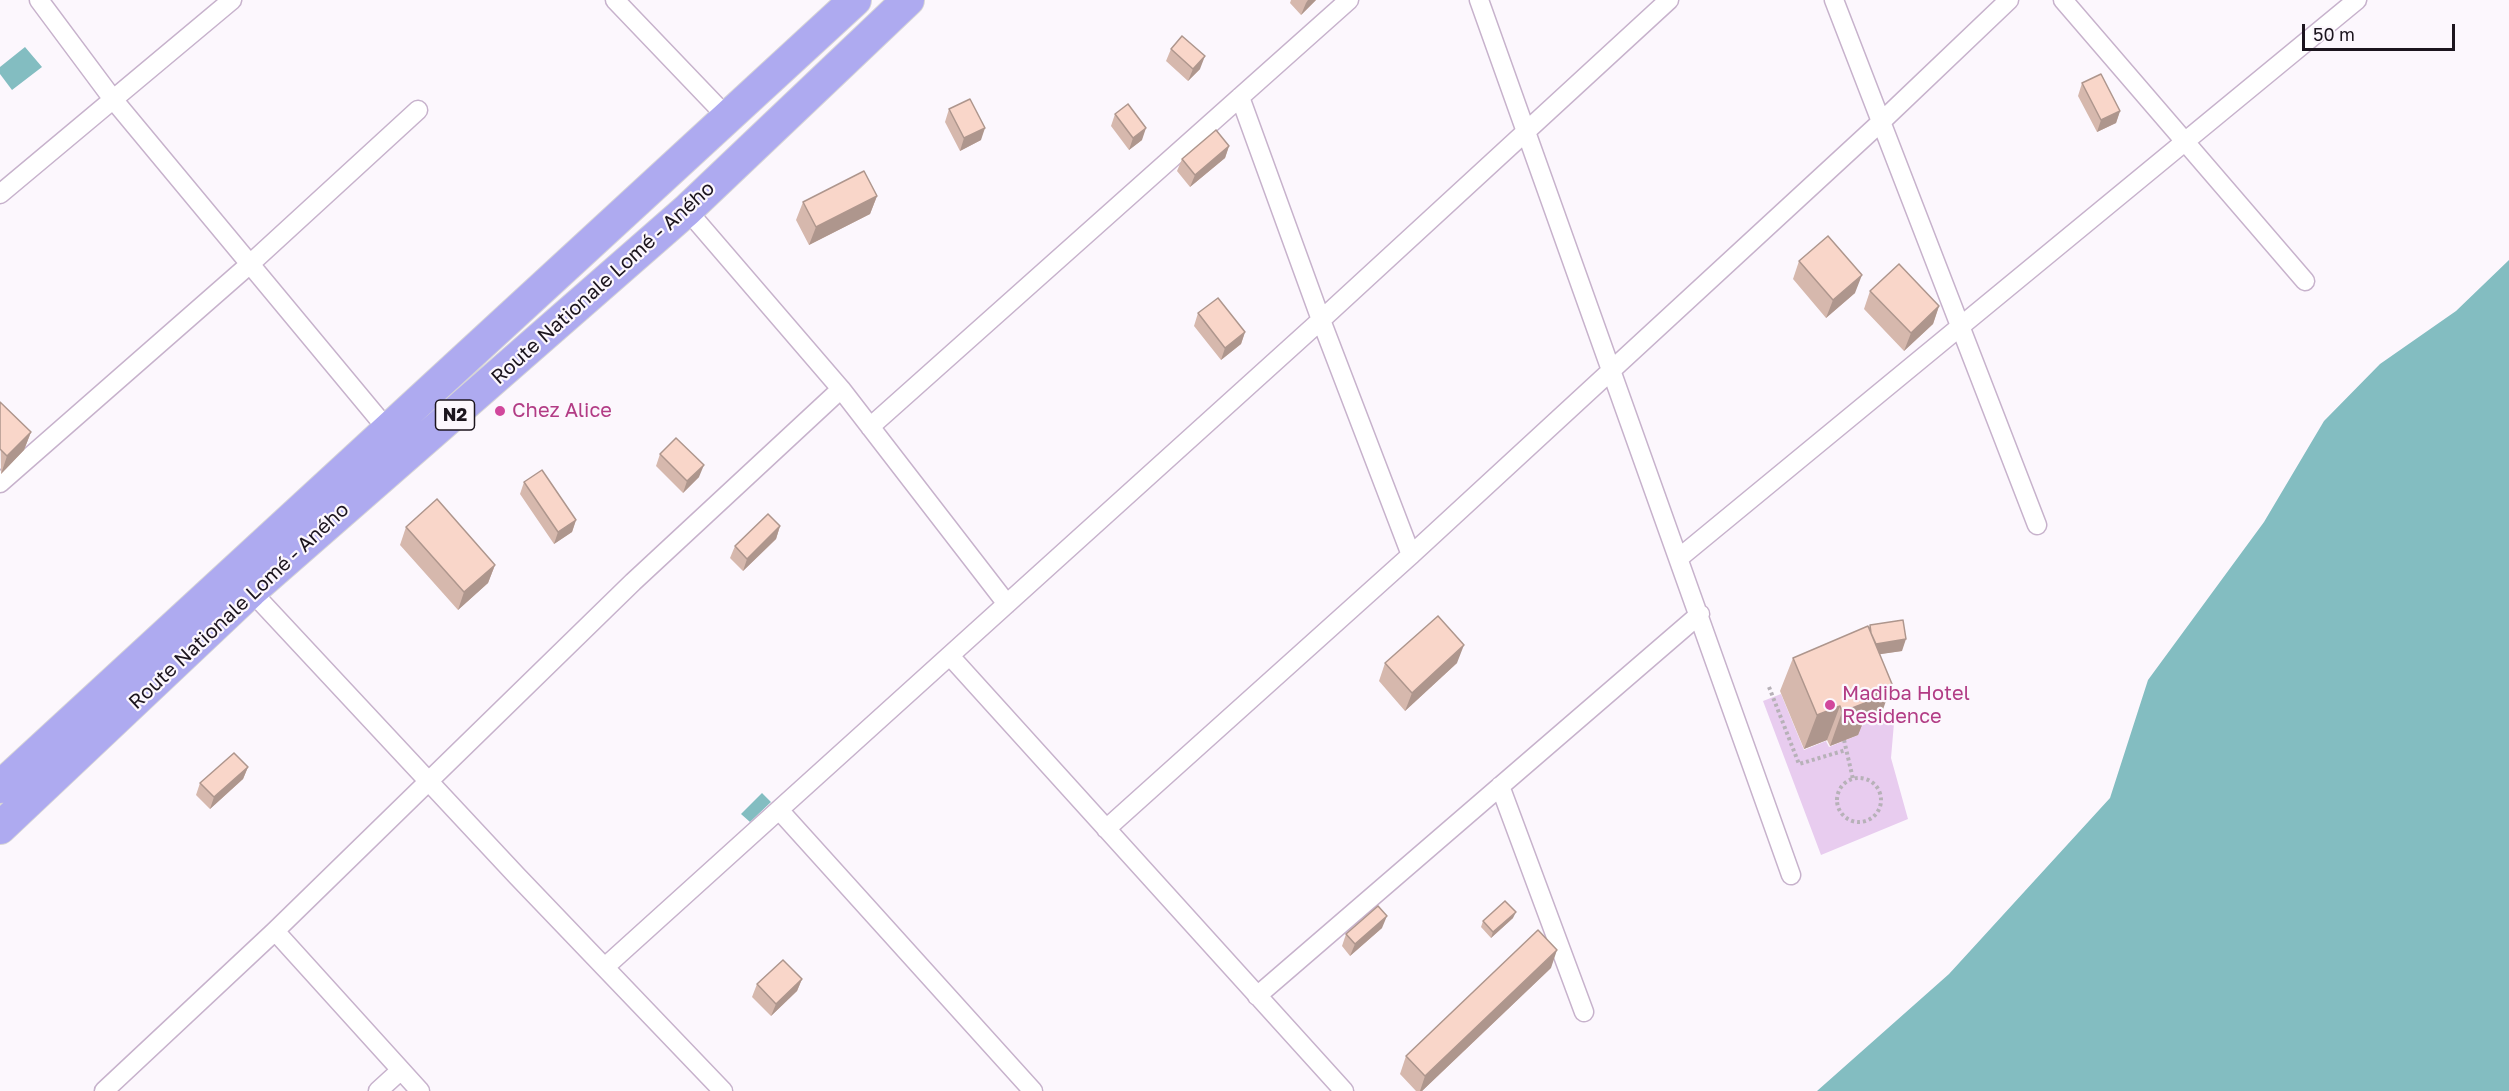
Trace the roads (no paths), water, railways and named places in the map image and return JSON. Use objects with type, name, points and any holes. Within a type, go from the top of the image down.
[{"type":"highway","name":"Route Nationale Lomé - Aného","points":[[0,787],[855,0]]},
{"type":"highway","name":"Route Nationale Lomé - Aného","points":[[0,828],[251,591],[687,210],[909,0]]},
{"type":"street","points":[[39,0],[112,98],[387,429]]},
{"type":"street","points":[[0,194],[232,0]]},
{"type":"street","points":[[615,0],[727,117]]},
{"type":"street","points":[[870,427],[1349,0]]},
{"type":"street","points":[[1479,0],[1524,131],[1700,614],[1791,875]]},
{"type":"street","points":[[605,967],[1321,320],[1524,131],[1670,0]]},
{"type":"street","points":[[1834,0],[1962,325],[2037,525]]},
{"type":"street","points":[[1106,829],[1411,555],[1610,369],[1882,121],[2009,0]]},
{"type":"street","points":[[2063,0],[2305,281]]},
{"type":"street","points":[[1679,558],[2358,0]]},
{"type":"street","points":[[1240,97],[1321,320],[1411,555]]},
{"type":"street","points":[[0,483],[250,264],[418,110]]},
{"type":"street","points":[[687,210],[841,390],[1006,604]]},
{"type":"street","points":[[104,1091],[275,931],[633,582],[841,390]]},
{"type":"street","points":[[251,591],[723,1091]]},
{"type":"street","points":[[1257,996],[1700,614]]},
{"type":"street","points":[[950,656],[1344,1091]]},
{"type":"street","points":[[1500,786],[1584,1012]]},
{"type":"street","points":[[780,811],[1033,1091]]},
{"type":"street","points":[[275,931],[420,1091]]},
{"type":"street","points":[[378,1091],[401,1070]]},
{"type":"water","points":[[25,47],[42,67],[12,90],[0,74],[0,67]]},
{"type":"water","points":[[2509,260],[2509,1091],[1817,1091],[1949,974],[2110,798],[2148,680],[2264,522],[2324,421],[2380,364],[2456,311]]},
{"type":"water","points":[[762,793],[771,802],[750,822],[741,814]]},
{"type":"place","name":"Chez Alice","points":[[500,411]]},
{"type":"place","name":"Madiba Hotel Residence","points":[[1830,705]]}]
